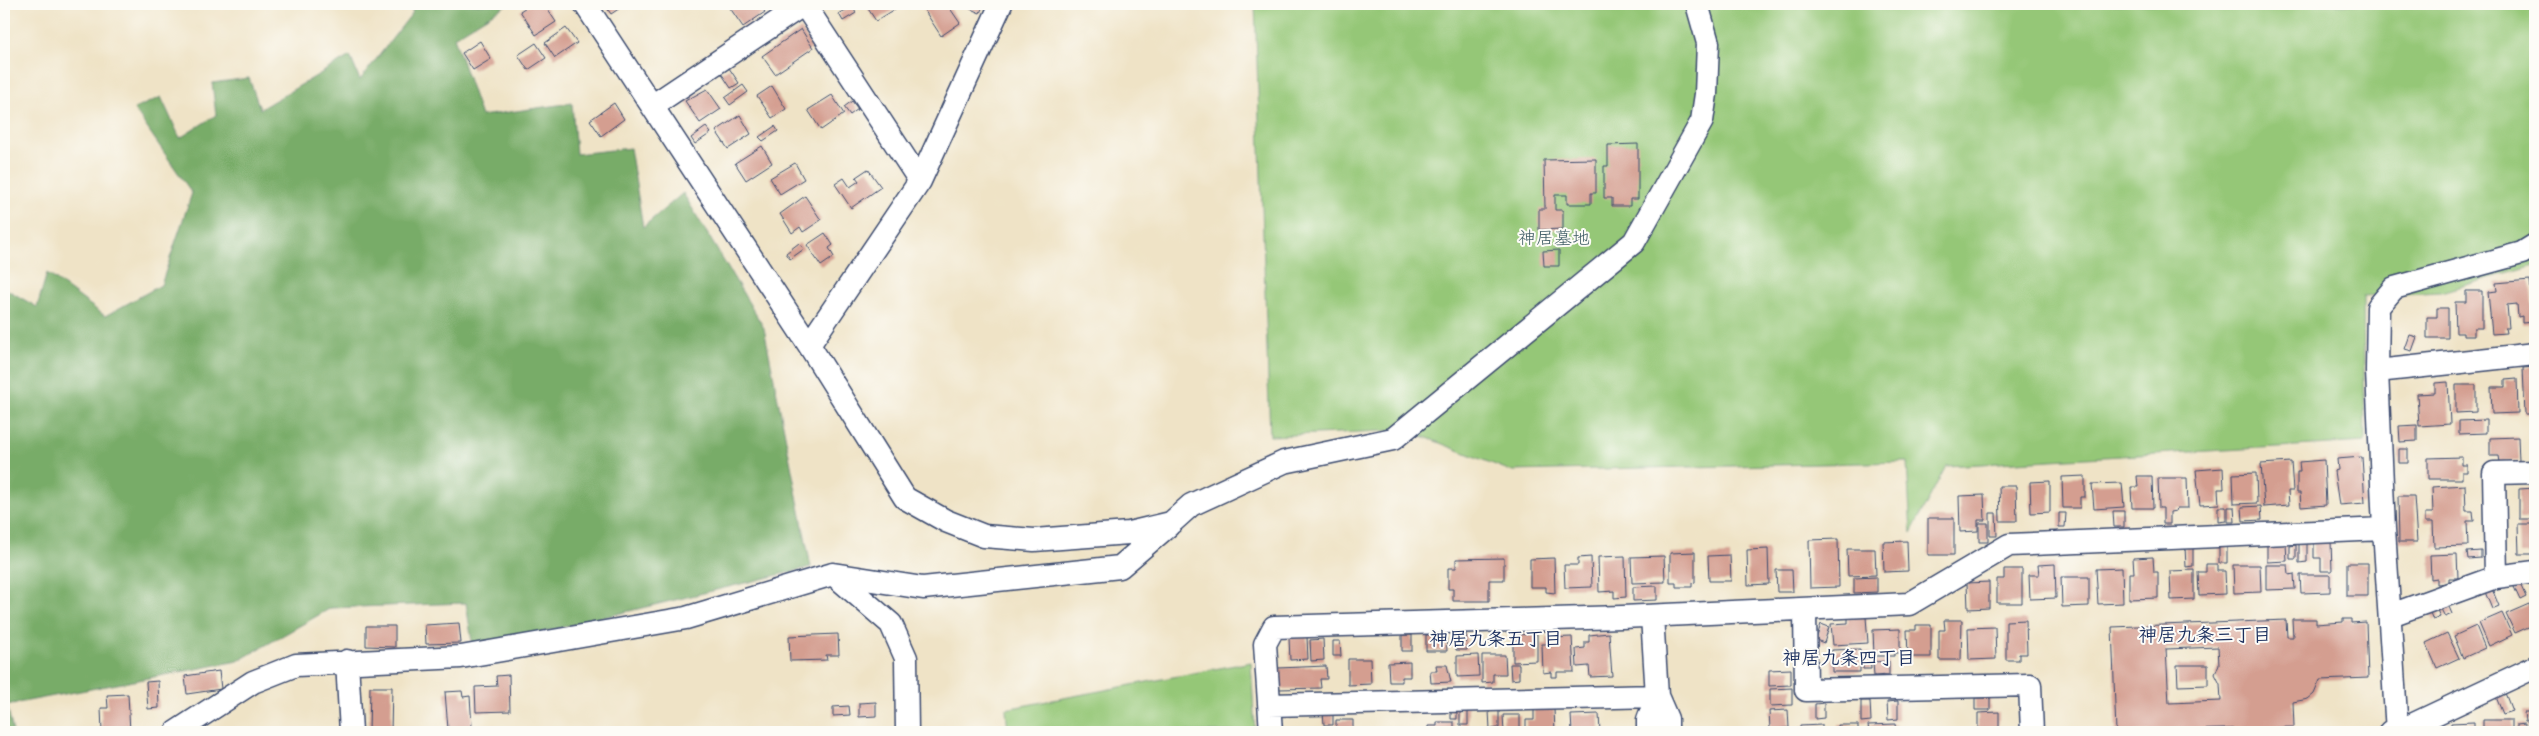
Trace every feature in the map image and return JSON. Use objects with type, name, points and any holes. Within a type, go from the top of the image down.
[{"type":"street","points":[[585,4],[809,345],[905,498],[946,521],[984,536],[1034,540],[1129,532],[1171,523]]},
{"type":"street","points":[[652,106],[804,4],[920,181]]},
{"type":"street","points":[[809,345],[920,181],[1001,4]]},
{"type":"street","points":[[176,732],[253,682],[296,665],[347,661],[460,658],[686,618],[833,574],[922,588],[1120,567],[1191,505],[1284,462],[1393,439],[1634,242],[1702,121],[1706,94],[1708,43],[1697,4]]},
{"type":"street","points":[[2397,732],[2384,529],[2377,371],[2378,307],[2394,288],[2522,252],[2535,245]]},
{"type":"street","points":[[2377,371],[2535,354]]},
{"type":"street","points":[[2496,577],[2494,473],[2535,472]]},
{"type":"street","points":[[1271,732],[1265,644],[1274,627],[1652,616],[1909,604],[2010,545],[2384,529]]},
{"type":"street","points":[[2390,615],[2496,577],[2535,572]]},
{"type":"street","points":[[833,574],[891,624],[906,658],[907,732]]},
{"type":"street","points":[[1805,610],[1806,690],[2030,685],[2032,732]]},
{"type":"street","points":[[1652,616],[1657,696],[1667,719],[1667,732]]},
{"type":"street","points":[[347,661],[351,732]]},
{"type":"street","points":[[2390,732],[2397,732],[2535,668]]},
{"type":"street","points":[[1270,705],[1657,696]]},
{"type":"street","points":[[1648,732],[1648,720],[1657,696]]},
{"type":"green space","points":[[406,4],[505,4],[454,37],[481,116],[572,103],[576,154],[630,148],[643,227],[683,193],[764,328],[811,567],[473,649],[466,603],[331,608],[238,661],[7,705],[13,732],[4,732],[4,288],[37,307],[47,273],[105,316],[161,285],[192,193],[134,109],[161,97],[180,138],[216,115],[212,83],[249,78],[260,109],[350,56],[360,80],[413,12]]},
{"type":"green space","name":"神居墓地","points":[[1255,4],[2535,4],[2535,265],[2441,292],[2363,296],[2365,442],[1946,466],[1911,533],[1907,462],[1511,471],[1407,430],[1270,436]]},
{"type":"green space","points":[[1251,662],[1255,732],[1008,732],[1006,709]]},
{"type":"building","points":[[531,4],[544,4],[556,22],[536,35],[520,11]]},
{"type":"building","points":[[604,4],[626,4],[611,14]]},
{"type":"building","points":[[737,4],[759,4],[765,12],[743,27],[730,8]]},
{"type":"building","points":[[865,4],[894,4],[897,8],[876,21]]},
{"type":"building","points":[[922,4],[947,4],[960,23],[941,36]]},
{"type":"building","points":[[967,4],[984,4],[980,13],[966,7]]},
{"type":"building","points":[[852,6],[856,13],[843,21],[839,14]]},
{"type":"building","points":[[566,28],[577,43],[555,58],[545,43]]},
{"type":"building","points":[[801,29],[813,48],[775,74],[762,56]]},
{"type":"building","points":[[480,41],[491,59],[473,70],[462,53]]},
{"type":"building","points":[[536,43],[546,58],[528,70],[518,55]]},
{"type":"building","points":[[729,68],[739,83],[731,88],[721,73]]},
{"type":"building","points":[[743,85],[748,92],[730,105],[725,98]]},
{"type":"building","points":[[772,86],[786,109],[772,118],[757,96]]},
{"type":"building","points":[[707,89],[721,109],[700,123],[685,101]]},
{"type":"building","points":[[832,95],[844,114],[821,130],[808,110]]},
{"type":"building","points":[[852,101],[858,109],[850,115],[844,107]]},
{"type":"building","points":[[614,103],[624,119],[601,136],[590,120]]},
{"type":"building","points":[[740,115],[751,134],[728,149],[716,131]]},
{"type":"building","points":[[775,126],[778,131],[763,141],[759,137]]},
{"type":"building","points":[[706,127],[711,133],[695,144],[691,138]]},
{"type":"building","points":[[1638,144],[1638,199],[1630,199],[1630,206],[1612,206],[1612,198],[1604,198],[1604,166],[1608,166],[1608,145]]},
{"type":"building","points":[[762,146],[772,163],[746,180],[735,163]]},
{"type":"building","points":[[1596,159],[1596,193],[1591,193],[1591,204],[1567,204],[1567,195],[1555,195],[1555,210],[1563,210],[1563,229],[1539,230],[1539,209],[1545,209],[1544,160]]},
{"type":"building","points":[[795,163],[804,179],[780,194],[770,178]]},
{"type":"building","points":[[868,169],[881,187],[851,208],[835,184],[844,178],[850,187],[859,181],[856,177]]},
{"type":"building","points":[[805,196],[821,220],[803,232],[800,227],[792,233],[780,214]]},
{"type":"building","points":[[825,233],[833,245],[829,248],[834,257],[821,266],[807,245]]},
{"type":"building","points":[[799,243],[804,249],[790,259],[786,253]]},
{"type":"building","points":[[1559,250],[1559,266],[1544,266],[1543,251]]},
{"type":"building","points":[[2530,280],[2534,322],[2522,323],[2522,316],[2518,317],[2517,304],[2507,305],[2509,328],[2505,328],[2506,333],[2492,334],[2488,292],[2497,291],[2496,283]]},
{"type":"building","points":[[2466,291],[2482,291],[2482,328],[2474,328],[2474,336],[2463,336],[2463,333],[2456,333],[2455,302],[2466,302]]},
{"type":"building","points":[[2437,308],[2448,308],[2448,338],[2427,338],[2427,317],[2437,317]]},
{"type":"building","points":[[2410,335],[2417,337],[2412,351],[2405,349]]},
{"type":"building","points":[[2535,367],[2535,414],[2525,414],[2523,368]]},
{"type":"building","points":[[2517,379],[2518,413],[2492,414],[2491,387],[2505,387],[2505,380]]},
{"type":"building","points":[[2448,382],[2450,424],[2419,426],[2417,394],[2435,393],[2435,383]]},
{"type":"building","points":[[2456,385],[2476,385],[2476,412],[2456,413]]},
{"type":"building","points":[[2486,420],[2486,433],[2459,434],[2459,421]]},
{"type":"building","points":[[2417,425],[2417,441],[2400,442],[2399,426]]},
{"type":"building","points":[[2531,432],[2535,432],[2535,453],[2531,453]]},
{"type":"building","points":[[2518,437],[2519,461],[2499,462],[2498,456],[2490,456],[2490,438]]},
{"type":"building","points":[[2399,449],[2408,449],[2408,463],[2399,463]]},
{"type":"building","points":[[2362,457],[2365,503],[2339,505],[2334,471],[2338,470],[2337,459]]},
{"type":"building","points":[[2462,457],[2462,465],[2467,465],[2467,472],[2462,472],[2462,479],[2428,479],[2428,458]]},
{"type":"building","points":[[2324,460],[2326,505],[2301,507],[2300,493],[2297,493],[2297,472],[2300,472],[2299,462]]},
{"type":"building","points":[[2291,462],[2293,491],[2288,491],[2289,505],[2264,507],[2261,464]]},
{"type":"building","points":[[2223,468],[2224,489],[2218,489],[2219,504],[2200,505],[2196,470]]},
{"type":"building","points":[[2256,473],[2257,503],[2234,504],[2233,474]]},
{"type":"building","points":[[2085,476],[2085,497],[2080,497],[2080,508],[2063,508],[2062,477]]},
{"type":"building","points":[[2137,476],[2152,476],[2153,508],[2132,508],[2131,487],[2138,487]]},
{"type":"building","points":[[2158,478],[2187,478],[2188,508],[2177,508],[2176,511],[2170,512],[2170,524],[2163,524],[2163,508],[2159,508]]},
{"type":"building","points":[[2050,481],[2050,512],[2031,513],[2030,482]]},
{"type":"building","points":[[2122,483],[2124,507],[2094,509],[2092,484]]},
{"type":"building","points":[[2465,485],[2466,511],[2473,511],[2474,521],[2467,521],[2468,546],[2434,547],[2433,522],[2425,522],[2425,513],[2433,513],[2432,487]]},
{"type":"building","points":[[1999,486],[2016,486],[2017,521],[2000,521]]},
{"type":"building","points":[[2535,488],[2535,519],[2519,519],[2519,489]]},
{"type":"building","points":[[1984,495],[1985,520],[1978,520],[1978,531],[1960,532],[1959,496]]},
{"type":"building","points":[[2398,496],[2414,496],[2417,542],[2399,542]]},
{"type":"building","points":[[2261,506],[2262,520],[2243,521],[2242,507]]},
{"type":"building","points":[[2218,507],[2226,507],[2226,521],[2218,522]]},
{"type":"building","points":[[2228,507],[2234,507],[2235,522],[2228,522]]},
{"type":"building","points":[[2113,511],[2124,511],[2124,527],[2114,527]]},
{"type":"building","points":[[1990,513],[1996,513],[1997,536],[1990,536]]},
{"type":"building","points":[[2059,513],[2066,513],[2065,527],[2059,527]]},
{"type":"building","points":[[1928,518],[1954,518],[1954,555],[1928,555]]},
{"type":"building","points":[[1979,523],[1988,523],[1988,542],[1979,542]]},
{"type":"building","points":[[2518,524],[2535,524],[2535,554],[2519,554]]},
{"type":"building","points":[[1838,539],[1839,587],[1810,588],[1809,540]]},
{"type":"building","points":[[1907,541],[1908,571],[1884,572],[1883,542]]},
{"type":"building","points":[[2314,541],[2331,541],[2332,571],[2321,571],[2321,558],[2314,558]]},
{"type":"building","points":[[2299,543],[2307,543],[2307,562],[2299,563]]},
{"type":"building","points":[[2219,544],[2227,544],[2227,563],[2219,563]]},
{"type":"building","points":[[2267,544],[2286,544],[2287,561],[2267,562]]},
{"type":"building","points":[[2296,545],[2296,559],[2290,559],[2290,546]]},
{"type":"building","points":[[2185,547],[2193,547],[2193,566],[2186,567]]},
{"type":"building","points":[[1768,549],[1769,584],[1748,585],[1747,550]]},
{"type":"building","points":[[1847,549],[1875,549],[1876,575],[1848,576]]},
{"type":"building","points":[[2481,551],[2481,558],[2468,559],[2467,552]]},
{"type":"building","points":[[1695,552],[1695,582],[1692,583],[1692,587],[1676,587],[1676,583],[1670,583],[1670,553]]},
{"type":"building","points":[[2457,554],[2458,578],[2449,578],[2449,583],[2437,584],[2437,578],[2431,579],[2430,555]]},
{"type":"building","points":[[1730,555],[1731,581],[1709,581],[1708,556]]},
{"type":"building","points":[[1625,556],[1626,597],[1614,598],[1614,591],[1599,592],[1598,557]]},
{"type":"building","points":[[1664,556],[1665,582],[1632,583],[1631,557]]},
{"type":"building","points":[[1591,557],[1592,587],[1565,588],[1564,565],[1578,565],[1578,558]]},
{"type":"building","points":[[2153,557],[2154,572],[2158,572],[2158,598],[2129,599],[2129,573],[2134,573],[2133,558]]},
{"type":"building","points":[[1504,558],[1504,580],[1489,580],[1489,601],[1453,601],[1453,589],[1448,589],[1448,568],[1456,568],[1456,559]]},
{"type":"building","points":[[1554,558],[1555,593],[1546,592],[1546,587],[1530,587],[1530,559]]},
{"type":"building","points":[[2347,563],[2368,563],[2368,596],[2347,596]]},
{"type":"building","points":[[2055,564],[2056,598],[2030,599],[2029,575],[2039,575],[2038,565]]},
{"type":"building","points":[[2206,564],[2217,564],[2217,571],[2225,571],[2226,594],[2199,595],[2198,572],[2206,572]]},
{"type":"building","points":[[2233,565],[2260,565],[2261,592],[2234,593]]},
{"type":"building","points":[[2266,565],[2288,565],[2289,575],[2294,574],[2295,589],[2266,590]]},
{"type":"building","points":[[2122,568],[2123,603],[2098,604],[2096,569]]},
{"type":"building","points":[[2004,569],[2022,569],[2022,603],[1997,603],[1997,579],[2004,579]]},
{"type":"building","points":[[1776,570],[1792,570],[1793,592],[1777,592]]},
{"type":"building","points":[[2194,570],[2194,599],[2171,600],[2170,571]]},
{"type":"building","points":[[2300,575],[2330,575],[2330,592],[2301,593]]},
{"type":"building","points":[[1877,577],[1877,592],[1854,593],[1854,578]]},
{"type":"building","points":[[2061,577],[2089,577],[2089,606],[2062,607]]},
{"type":"building","points":[[1989,582],[1989,608],[1968,609],[1967,583]]},
{"type":"building","points":[[2520,584],[2526,597],[2520,600],[2514,587]]},
{"type":"building","points":[[1657,586],[1657,600],[1633,601],[1633,587]]},
{"type":"building","points":[[2492,589],[2499,606],[2492,609],[2485,592]]},
{"type":"building","points":[[2447,602],[2452,614],[2445,617],[2439,605]]},
{"type":"building","points":[[2529,604],[2535,617],[2535,624],[2515,633],[2506,614]]},
{"type":"building","points":[[2435,605],[2440,617],[2433,620],[2428,608]]},
{"type":"building","points":[[2502,613],[2512,635],[2489,646],[2479,623]]},
{"type":"building","points":[[1866,617],[1868,643],[1833,645],[1831,624],[1848,623],[1848,618]]},
{"type":"building","points":[[2292,619],[2316,619],[2316,624],[2343,622],[2343,619],[2351,619],[2351,623],[2366,622],[2368,678],[2320,680],[2314,694],[2308,699],[2293,702],[2294,727],[2116,732],[2112,627],[2286,620],[2287,637],[2293,637]],"holes":[[[2218,647],[2219,664],[2215,674],[2220,684],[2221,701],[2169,703],[2166,649]]]},
{"type":"building","points":[[1944,620],[1962,620],[1961,660],[1939,660],[1939,630],[1945,630]]},
{"type":"building","points":[[2026,620],[2027,654],[2019,654],[2019,660],[2006,660],[2006,621]]},
{"type":"building","points":[[459,623],[461,643],[426,644],[425,625]]},
{"type":"building","points":[[1821,624],[1829,627],[1824,643],[1816,640]]},
{"type":"building","points":[[1916,625],[1931,625],[1931,657],[1908,657],[1907,630],[1916,630]]},
{"type":"building","points":[[366,626],[395,626],[395,647],[366,646]]},
{"type":"building","points":[[2476,626],[2485,648],[2463,658],[2454,636]]},
{"type":"building","points":[[1995,627],[1996,659],[1969,660],[1968,628]]},
{"type":"building","points":[[1900,629],[1900,653],[1894,653],[1894,656],[1874,656],[1873,630]]},
{"type":"building","points":[[1609,633],[1612,676],[1590,677],[1589,666],[1577,667],[1576,649],[1585,648],[1585,642],[1589,642],[1589,635]]},
{"type":"building","points":[[2447,633],[2459,658],[2437,668],[2426,643]]},
{"type":"building","points":[[838,634],[839,655],[826,655],[827,660],[790,661],[789,636]]},
{"type":"building","points":[[1446,634],[1447,651],[1426,651],[1426,635]]},
{"type":"building","points":[[1466,634],[1467,650],[1456,650],[1456,635]]},
{"type":"building","points":[[1537,634],[1537,661],[1513,662],[1513,635]]},
{"type":"building","points":[[1402,635],[1412,635],[1412,651],[1402,651]]},
{"type":"building","points":[[1307,637],[1308,659],[1290,660],[1289,638]]},
{"type":"building","points":[[1572,637],[1574,672],[1557,672],[1557,677],[1551,677],[1551,672],[1543,673],[1542,644],[1547,644],[1547,638]]},
{"type":"building","points":[[1323,639],[1324,660],[1311,661],[1310,640]]},
{"type":"building","points":[[1333,641],[1340,641],[1341,656],[1333,656]]},
{"type":"building","points":[[1860,649],[1860,672],[1832,672],[1832,650]]},
{"type":"building","points":[[1863,652],[1870,652],[1871,669],[1863,669]]},
{"type":"building","points":[[1478,655],[1479,676],[1457,677],[1457,656]]},
{"type":"building","points":[[1482,655],[1505,655],[1506,674],[1493,674],[1493,682],[1482,683]]},
{"type":"building","points":[[1348,659],[1370,659],[1371,684],[1348,685]]},
{"type":"building","points":[[1889,661],[1889,675],[1874,676],[1873,662]]},
{"type":"building","points":[[1410,662],[1410,677],[1402,677],[1402,682],[1389,682],[1388,663]]},
{"type":"building","points":[[1510,664],[1519,664],[1519,679],[1511,680]]},
{"type":"building","points":[[1436,665],[1447,665],[1451,682],[1431,683],[1430,671],[1437,671]]},
{"type":"building","points":[[2177,665],[2208,665],[2208,685],[2178,686]]},
{"type":"building","points":[[1326,666],[1327,679],[1320,679],[1321,688],[1279,689],[1278,668]]},
{"type":"building","points":[[1791,669],[1791,685],[1769,686],[1769,670]]},
{"type":"building","points":[[219,671],[221,689],[187,694],[185,676]]},
{"type":"building","points":[[509,675],[510,711],[476,712],[475,687],[497,686],[496,676]]},
{"type":"building","points":[[158,681],[159,708],[148,709],[146,682]]},
{"type":"building","points":[[370,687],[392,687],[391,732],[369,732]]},
{"type":"building","points":[[1792,688],[1792,705],[1770,706],[1770,689]]},
{"type":"building","points":[[462,691],[463,697],[470,696],[472,727],[448,729],[445,692]]},
{"type":"building","points":[[2505,693],[2512,711],[2503,714],[2496,697]]},
{"type":"building","points":[[128,694],[130,732],[102,732],[101,708],[108,708],[107,695]]},
{"type":"building","points":[[1975,698],[1990,698],[1990,710],[1975,710]]},
{"type":"building","points":[[1861,701],[1870,701],[1871,721],[1861,722]]},
{"type":"building","points":[[1898,701],[1898,719],[1888,720],[1887,702]]},
{"type":"building","points":[[876,702],[876,716],[859,717],[859,703]]},
{"type":"building","points":[[1824,703],[1824,718],[1815,719],[1815,704]]},
{"type":"building","points":[[1534,705],[1554,709],[1555,732],[1526,732],[1526,720],[1534,720]]},
{"type":"building","points":[[849,706],[850,715],[833,716],[833,707]]},
{"type":"building","points":[[1451,706],[1457,706],[1457,719],[1451,719]]},
{"type":"building","points":[[1460,706],[1468,706],[1468,725],[1460,725]]},
{"type":"building","points":[[1788,710],[1789,728],[1770,729],[1769,711]]},
{"type":"building","points":[[1323,711],[1333,711],[1333,725],[1324,725]]},
{"type":"building","points":[[1489,711],[1499,711],[1499,728],[1490,729]]},
{"type":"building","points":[[1999,712],[1999,728],[2004,728],[2004,732],[1966,732],[1978,730],[1978,713]]},
{"type":"building","points":[[2524,712],[2535,712],[2535,720],[2525,721]]},
{"type":"building","points":[[1599,714],[1600,732],[1572,732],[1571,715]]},
{"type":"building","points":[[1503,715],[1520,715],[1520,732],[1504,732]]},
{"type":"building","points":[[1336,720],[1353,720],[1353,732],[1336,732]]},
{"type":"building","points":[[2483,720],[2512,720],[2512,732],[2483,732]]},
{"type":"building","points":[[1437,722],[1454,722],[1454,732],[1428,732],[1428,726],[1437,726]]},
{"type":"building","points":[[2474,722],[2474,732],[2447,732],[2447,729],[2451,729],[2451,723]]},
{"type":"building","points":[[2525,723],[2525,732],[2517,732],[2517,724]]},
{"type":"building","points":[[1895,724],[1896,732],[1869,732],[1868,725]]},
{"type":"building","points":[[2528,724],[2535,724],[2535,732],[2528,732]]},
{"type":"building","points":[[1822,725],[1822,732],[1800,732],[1800,726]]},
{"type":"building","points":[[1838,725],[1858,725],[1858,732],[1838,732]]},
{"type":"building","points":[[1321,729],[1321,732],[1300,732],[1300,730]]},
{"type":"district","name":"神居九条三丁目","points":[[2205,634]]},
{"type":"district","name":"神居九条五丁目","points":[[1496,638]]},
{"type":"district","name":"神居九条四丁目","points":[[1849,657]]}]
